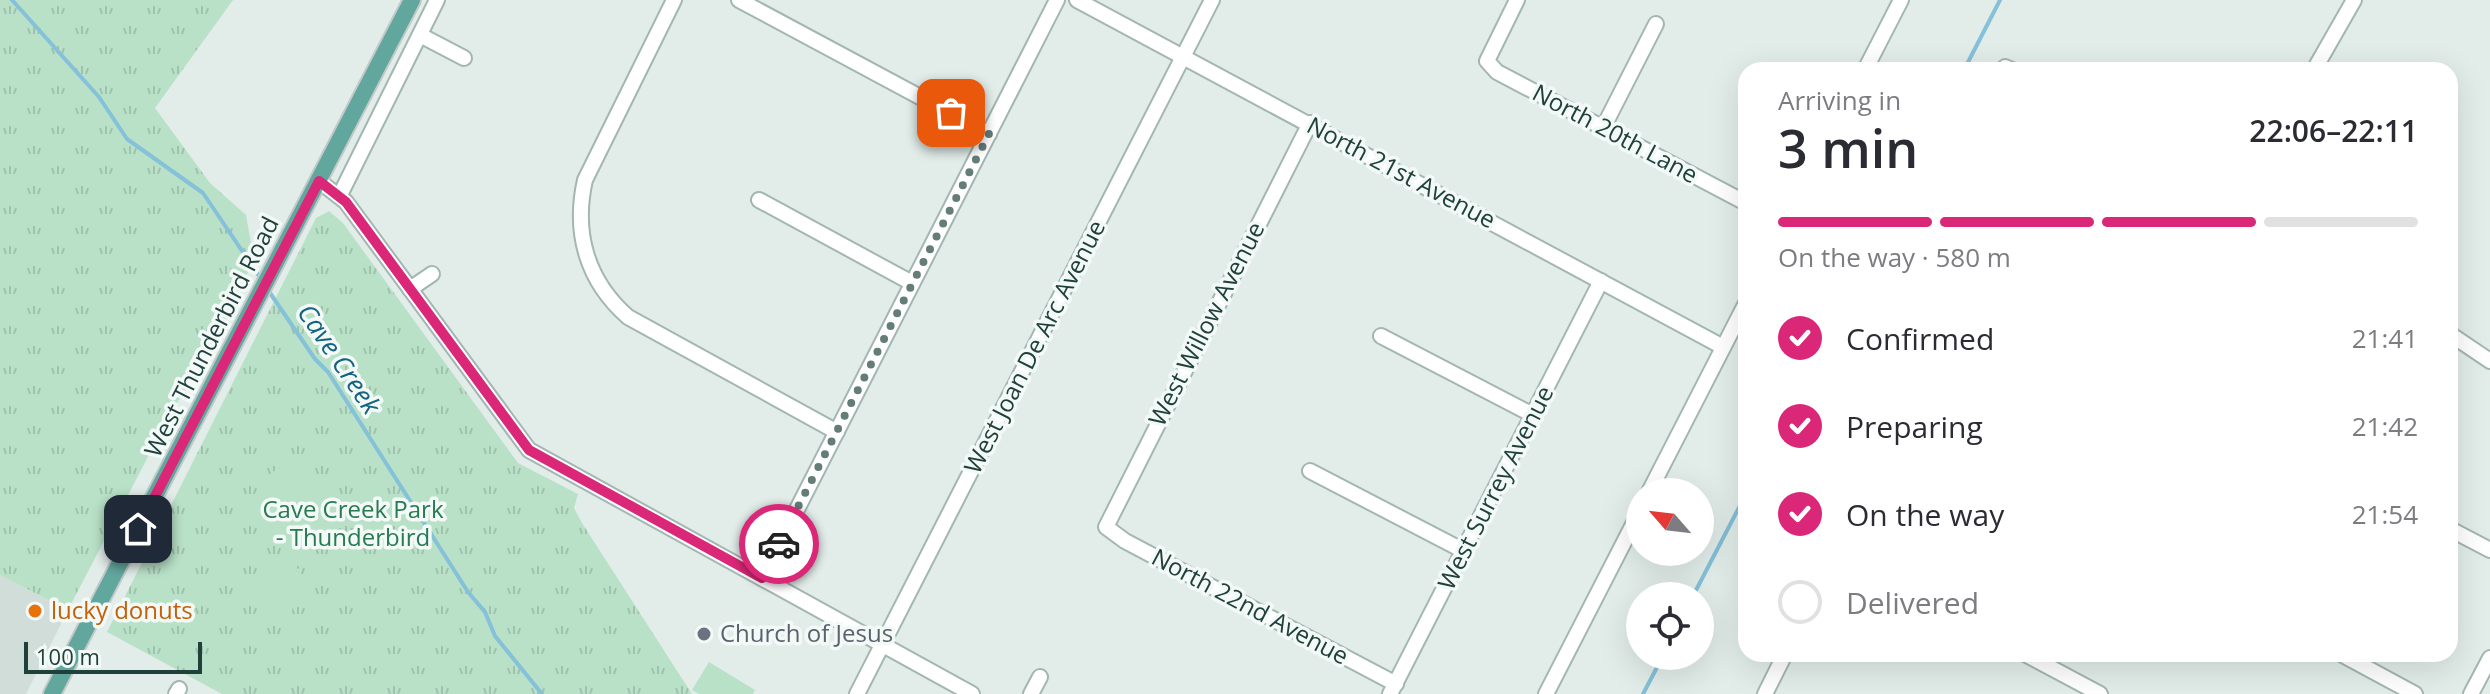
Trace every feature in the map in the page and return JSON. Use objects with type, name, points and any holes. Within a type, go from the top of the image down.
[{"type":"main road","name":"West Thunderbird Road","points":[[52,694],[251,316],[412,0]]},
{"type":"street","points":[[340,195],[437,0]]},
{"type":"street","points":[[674,0],[585,180],[580,203],[584,252],[601,289],[628,317],[837,432]]},
{"type":"street","points":[[739,0],[989,134]]},
{"type":"street","points":[[762,578],[1057,0]]},
{"type":"street","name":"North 21st Avenue","points":[[1077,0],[1723,347]]},
{"type":"street","name":"West Joan De Arc Avenue","points":[[857,694],[1212,0]]},
{"type":"street","name":"North 20th Lane","points":[[1517,0],[1487,61],[1497,72],[1738,199]]},
{"type":"street","points":[[1869,62],[1901,0]]},
{"type":"street","points":[[2319,62],[2354,0]]},
{"type":"street","points":[[1603,128],[1656,24]]},
{"type":"street","points":[[420,35],[464,58]]},
{"type":"street","name":"West Willow Avenue","points":[[1106,527],[1310,123]]},
{"type":"street","points":[[319,181],[340,195],[529,450],[972,694]]},
{"type":"street","points":[[759,200],[912,283]]},
{"type":"street","points":[[410,289],[432,274]]},
{"type":"street","name":"West Surrey Avenue","points":[[1393,689],[1601,281]]},
{"type":"street","points":[[1656,478],[1738,318]]},
{"type":"street","points":[[1381,336],[1533,415]]},
{"type":"street","points":[[2458,339],[2490,361]]},
{"type":"street","points":[[1310,471],[1464,551]]},
{"type":"street","name":"North 22nd Avenue","points":[[1106,527],[1125,541],[1393,689]]},
{"type":"street","points":[[2458,533],[2490,550]]},
{"type":"street","points":[[1546,694],[1626,538]]},
{"type":"street","points":[[2471,694],[2490,658]]},
{"type":"street","points":[[1765,694],[1781,662]]},
{"type":"street","points":[[2040,662],[2100,694]]},
{"type":"street","points":[[2356,662],[2415,694]]},
{"type":"street","points":[[1031,694],[1040,677]]},
{"type":"shaded area","points":[[0,575],[68,610],[26,694],[0,694]]},
{"type":"green space","points":[[0,0],[233,0],[155,108],[210,183],[246,215],[254,260],[200,372],[175,405],[68,610],[0,575]]},
{"type":"green space","name":"Cave Creek Park - Thunderbird","points":[[329,211],[343,223],[518,463],[578,494],[574,508],[582,523],[692,694],[222,694],[107,632],[316,218]]},
{"type":"green space","points":[[290,466],[310,474],[318,494],[310,514],[290,522],[270,514],[262,494],[270,474]]},
{"type":"green space","points":[[275,564],[300,569],[299,580],[310,583],[305,608],[293,606],[291,618],[266,613],[268,601],[256,599],[261,574],[273,576]]},
{"type":"green space","points":[[709,662],[755,690],[753,694],[699,694],[692,690]]},
{"type":"waterway","name":"Cave Creek","points":[[12,0],[99,97],[127,139],[203,193],[261,279]]},
{"type":"waterway","points":[[1968,62],[2000,0]]},
{"type":"waterway","name":"Cave Creek","points":[[268,290],[315,359],[328,372],[468,592],[485,612],[495,636],[542,694]]},
{"type":"waterway","points":[[1700,582],[1738,509]]},
{"type":"waterway","points":[[1643,694],[1656,670]]},
{"type":"way so far","points":[[779,544],[989,134],[951,113]]},
{"type":"place","name":"lucky donuts","points":[[35,611]]},
{"type":"place","name":"Church of Jesus","points":[[704,634]]},
{"type":"route","points":[[138,529],[319,181],[335,190],[346,202],[529,450],[762,578],[779,544]]}]
